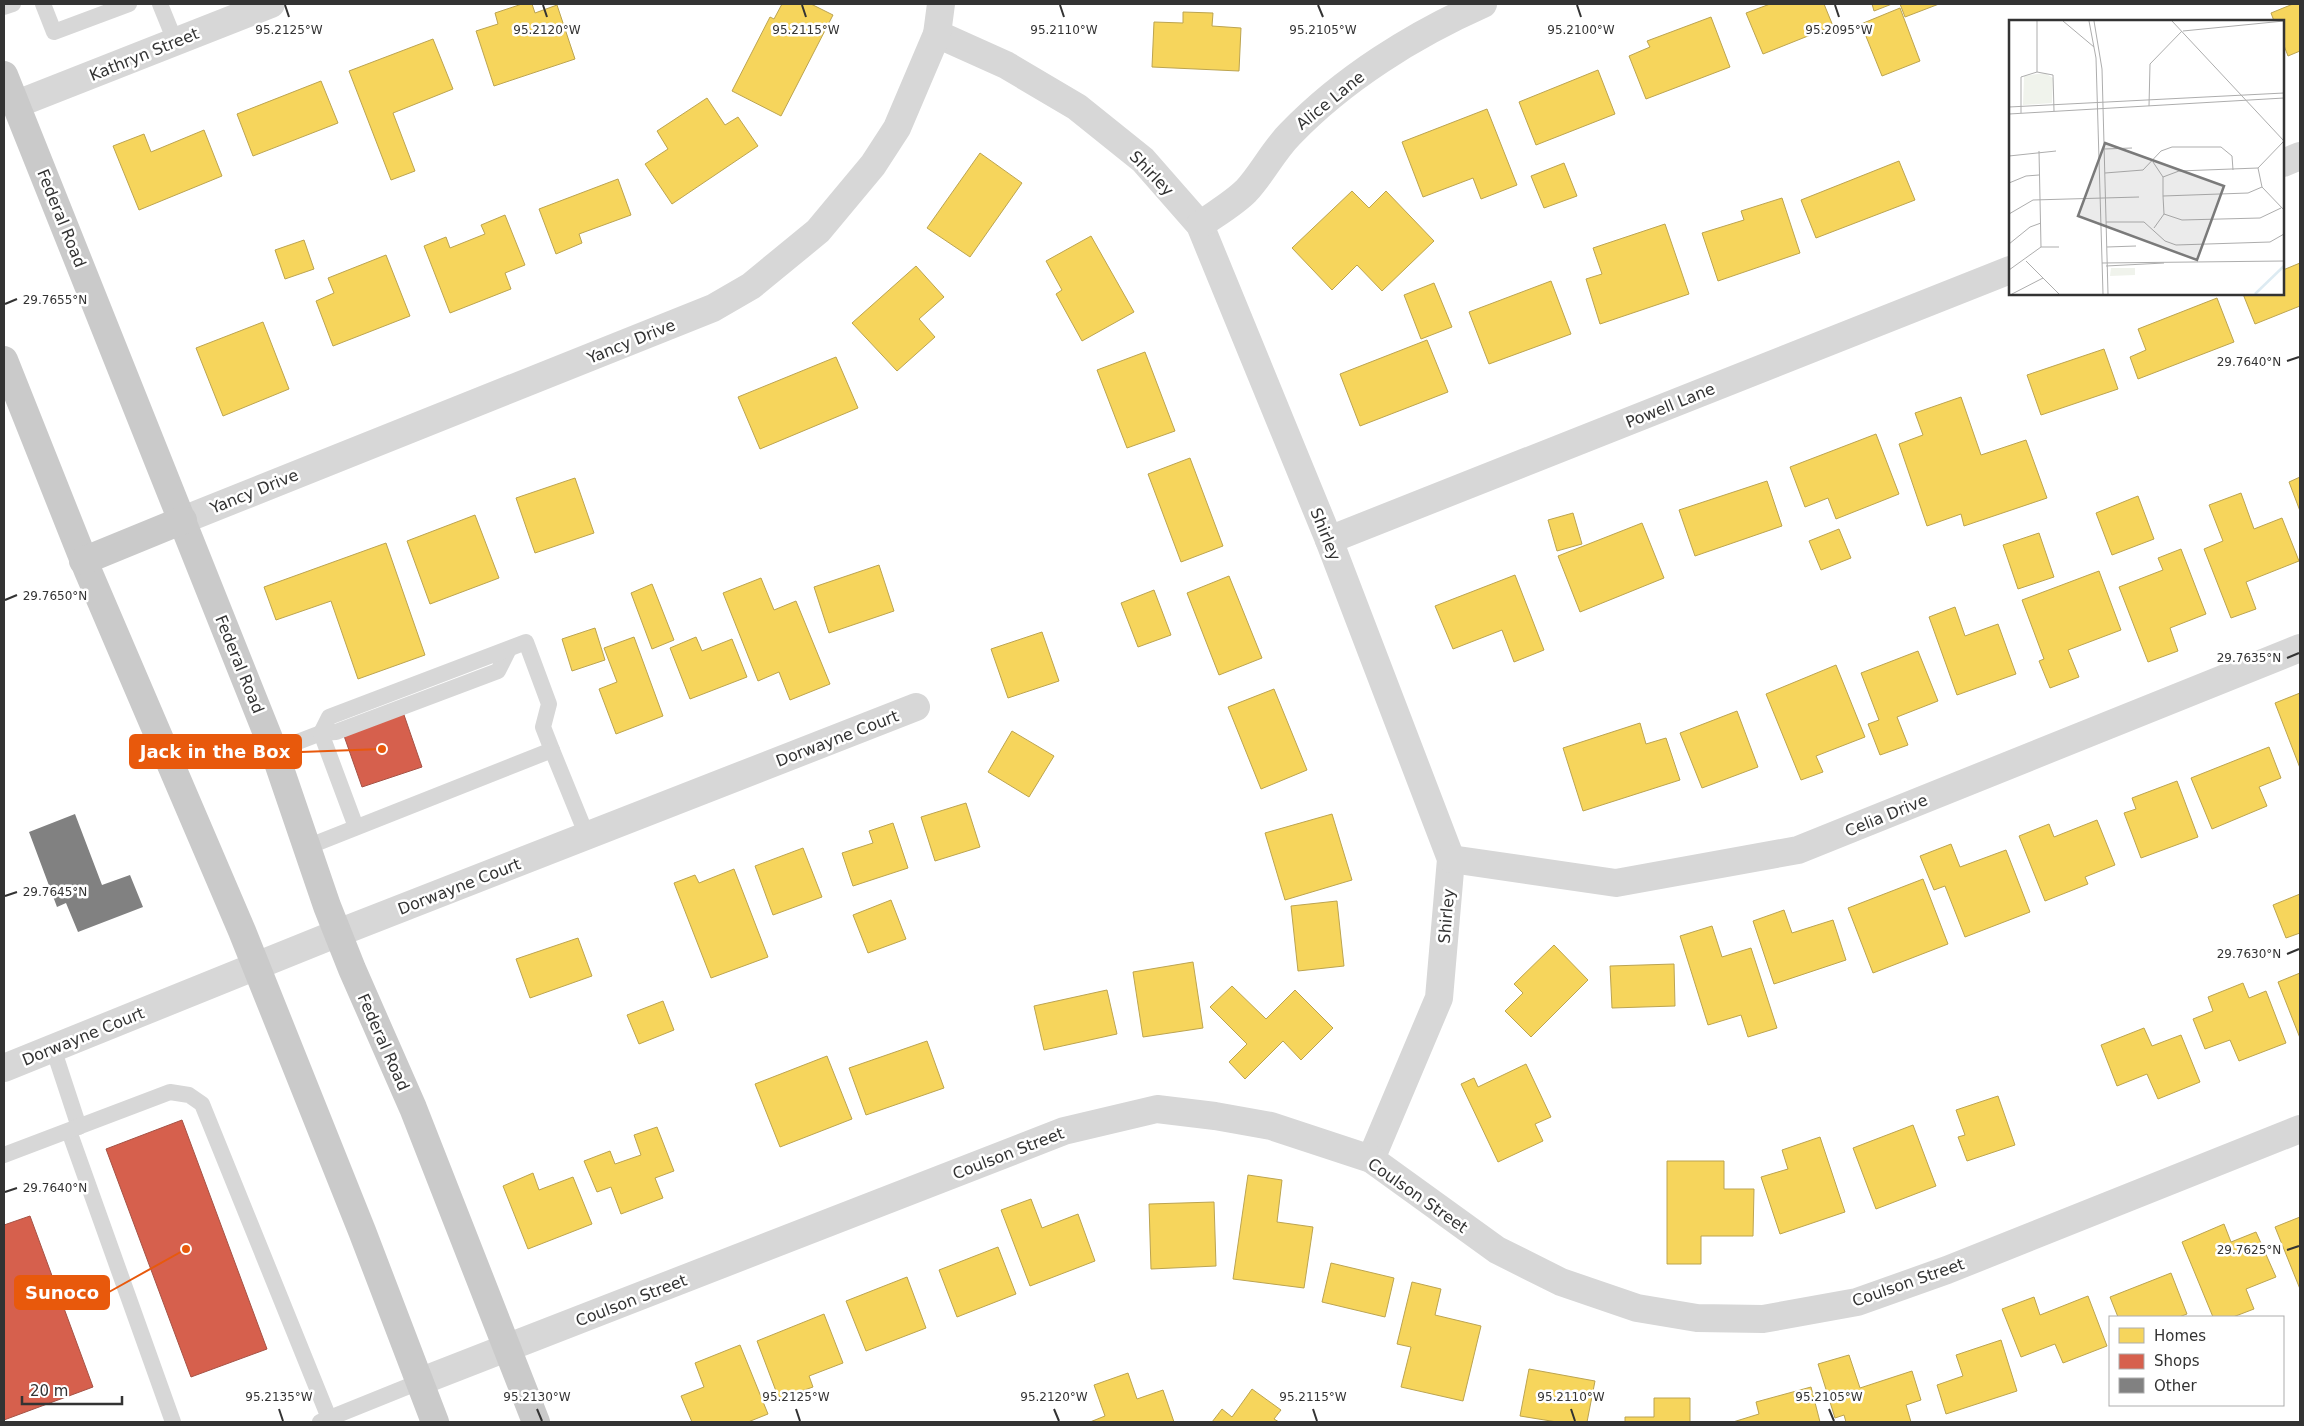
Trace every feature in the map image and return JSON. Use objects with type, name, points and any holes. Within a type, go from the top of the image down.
[{"type":"main road","name":"Federal Road","points":[[4,75],[13,112],[183,520],[274,751],[338,934],[413,1108],[509,1348],[536,1422]]},
{"type":"main road","points":[[4,360],[83,560],[255,967],[362,1231],[435,1422]]},
{"type":"main road","points":[[83,560],[183,520]]},
{"type":"street","name":"Kathryn Street","points":[[13,112],[175,42],[271,4]]},
{"type":"street","name":"Yancy Drive","points":[[183,520],[712,308],[751,286],[818,231],[873,165],[897,128],[937,34],[941,4]]},
{"type":"street","name":"Alice Lane","points":[[1200,225],[1245,192],[1289,135],[1335,93],[1388,55],[1439,25],[1483,4]]},
{"type":"street","name":"Shirley","points":[[937,34],[1006,65],[1077,106],[1143,160],[1200,225],[1329,540],[1451,859],[1439,998],[1371,1159]]},
{"type":"street","points":[[2284,163],[2300,156]]},
{"type":"street","name":"Powell Lane","points":[[1329,540],[2009,270]]},
{"type":"street","name":"Celia Drive","points":[[1451,859],[1616,882],[1798,850],[2300,648]]},
{"type":"street","name":"Dorwayne Court","points":[[4,1068],[338,934],[916,707]]},
{"type":"street","name":"Coulson Street","points":[[419,1382],[1064,1131],[1156,1109],[1215,1116],[1271,1126],[1371,1159],[1496,1250],[1561,1282],[1637,1308],[1697,1318],[1763,1319],[1857,1302],[1947,1270],[2300,1129]]},
{"type":"lane","points":[[4,7],[13,4]]},
{"type":"lane","points":[[43,4],[54,32],[129,4]]},
{"type":"lane","points":[[160,4],[175,42]]},
{"type":"lane","points":[[274,751],[321,733],[329,717],[526,642],[549,704],[543,727],[587,836]]},
{"type":"lane","points":[[321,733],[356,827]]},
{"type":"lane","points":[[307,847],[552,750]]},
{"type":"lane","points":[[53,1048],[74,1129],[173,1422]]},
{"type":"lane","points":[[4,1155],[170,1092],[189,1095],[202,1104],[324,1420],[419,1382]]},
{"type":"building: Homes","points":[[522,4],[532,4],[535,13],[557,5],[575,59],[494,86],[476,31],[498,24],[495,13]]},
{"type":"building: Homes","points":[[782,4],[811,4],[833,15],[781,116],[732,91],[770,17],[774,19]]},
{"type":"building: Homes","points":[[1770,4],[1824,4],[1833,26],[1763,54],[1746,13]]},
{"type":"building: Homes","points":[[1872,4],[1892,4],[1874,11]]},
{"type":"building: Homes","points":[[1900,4],[1939,4],[1905,17]]},
{"type":"building: Homes","points":[[2293,4],[2300,4],[2300,51],[2288,56],[2284,46],[2284,20],[2274,20],[2271,13]]},
{"type":"building: Homes","points":[[1900,8],[1920,61],[1882,76],[1861,24]]},
{"type":"building: Homes","points":[[1183,12],[1213,13],[1212,26],[1241,28],[1239,71],[1152,67],[1154,22],[1183,23]]},
{"type":"building: Homes","points":[[1711,17],[1730,67],[1646,99],[1629,56],[1650,47],[1647,41]]},
{"type":"building: Homes","points":[[433,39],[453,89],[393,113],[415,171],[391,180],[349,71]]},
{"type":"building: Homes","points":[[1598,70],[1615,114],[1536,145],[1519,102]]},
{"type":"building: Homes","points":[[321,81],[338,123],[253,156],[237,114]]},
{"type":"building: Homes","points":[[707,98],[725,125],[738,117],[758,146],[672,204],[645,164],[668,149],[657,131]]},
{"type":"building: Homes","points":[[1487,109],[1517,185],[1481,199],[1473,178],[1423,197],[1402,142]]},
{"type":"building: Homes","points":[[204,130],[222,176],[139,210],[113,146],[144,134],[151,152]]},
{"type":"building: Homes","points":[[980,153],[1022,183],[970,257],[927,228]]},
{"type":"building: Homes","points":[[1899,161],[1915,200],[1816,238],[1801,200]]},
{"type":"building: Homes","points":[[1564,163],[1577,196],[1544,208],[1531,176]]},
{"type":"building: Homes","points":[[618,179],[631,215],[579,234],[582,243],[556,254],[539,209]]},
{"type":"building: Homes","points":[[1352,191],[1369,208],[1386,191],[1434,241],[1382,291],[1357,265],[1332,290],[1292,248]]},
{"type":"building: Homes","points":[[1782,198],[1800,253],[1718,281],[1702,233],[1744,220],[1741,211]]},
{"type":"building: Homes","points":[[505,215],[525,265],[505,273],[511,289],[450,313],[424,246],[446,237],[450,248],[485,234],[481,225]]},
{"type":"building: Homes","points":[[1665,224],[1689,294],[1600,324],[1586,279],[1602,274],[1593,248]]},
{"type":"building: Homes","points":[[1091,236],[1134,312],[1082,341],[1056,294],[1062,290],[1046,261]]},
{"type":"building: Homes","points":[[304,240],[314,269],[285,279],[275,250]]},
{"type":"building: Homes","points":[[386,255],[410,316],[333,346],[316,301],[334,293],[328,278]]},
{"type":"building: Homes","points":[[2300,263],[2300,306],[2255,324],[2243,295],[2284,295],[2284,270]]},
{"type":"building: Homes","points":[[916,266],[944,297],[919,319],[935,337],[897,371],[852,323]]},
{"type":"building: Homes","points":[[1551,281],[1571,334],[1489,364],[1469,312]]},
{"type":"building: Homes","points":[[1434,283],[1452,327],[1421,339],[1404,295]]},
{"type":"building: Homes","points":[[2217,298],[2234,342],[2138,379],[2130,357],[2146,350],[2138,329]]},
{"type":"building: Homes","points":[[263,322],[289,389],[223,416],[196,348]]},
{"type":"building: Homes","points":[[1427,340],[1448,392],[1360,426],[1340,374]]},
{"type":"building: Homes","points":[[2104,349],[2118,389],[2041,415],[2027,375]]},
{"type":"building: Homes","points":[[1145,352],[1175,431],[1127,448],[1097,370]]},
{"type":"building: Homes","points":[[836,357],[858,408],[760,449],[738,397]]},
{"type":"building: Homes","points":[[1961,397],[1981,455],[2026,440],[2047,498],[1964,526],[1961,514],[1927,526],[1899,444],[1923,435],[1915,413]]},
{"type":"building: Homes","points":[[1876,434],[1899,494],[1836,519],[1828,498],[1805,507],[1790,467]]},
{"type":"building: Homes","points":[[1190,458],[1223,546],[1181,562],[1148,474]]},
{"type":"building: Homes","points":[[2300,477],[2300,511],[2289,482]]},
{"type":"building: Homes","points":[[575,478],[594,533],[535,553],[516,498]]},
{"type":"building: Homes","points":[[1767,481],[1782,526],[1695,556],[1679,510]]},
{"type":"building: Homes","points":[[2241,493],[2254,529],[2282,518],[2299,561],[2246,582],[2256,609],[2231,618],[2204,549],[2223,541],[2209,505]]},
{"type":"building: Homes","points":[[2138,496],[2154,539],[2112,555],[2096,513]]},
{"type":"building: Homes","points":[[1573,513],[1582,544],[1557,551],[1548,520]]},
{"type":"building: Homes","points":[[475,515],[499,578],[430,604],[407,541]]},
{"type":"building: Homes","points":[[1642,523],[1664,578],[1580,612],[1558,556]]},
{"type":"building: Homes","points":[[1839,529],[1851,558],[1821,570],[1809,541]]},
{"type":"building: Homes","points":[[2039,533],[2054,577],[2018,589],[2003,545]]},
{"type":"building: Homes","points":[[386,543],[425,655],[358,679],[331,601],[276,620],[264,587]]},
{"type":"building: Homes","points":[[2181,549],[2206,614],[2170,628],[2178,651],[2148,662],[2119,587],[2163,570],[2158,558]]},
{"type":"building: Homes","points":[[879,565],[894,611],[829,633],[814,587]]},
{"type":"building: Homes","points":[[2099,571],[2121,630],[2068,650],[2079,677],[2050,688],[2039,661],[2044,659],[2022,600]]},
{"type":"building: Homes","points":[[1515,575],[1544,650],[1514,662],[1502,630],[1453,649],[1435,606]]},
{"type":"building: Homes","points":[[1229,576],[1262,658],[1219,675],[1187,593]]},
{"type":"building: Homes","points":[[761,578],[774,610],[796,601],[830,684],[790,700],[779,672],[758,681],[723,593]]},
{"type":"building: Homes","points":[[652,584],[674,640],[652,649],[631,593]]},
{"type":"building: Homes","points":[[1154,590],[1171,635],[1138,647],[1121,603]]},
{"type":"building: Homes","points":[[1955,607],[1965,636],[1998,624],[2016,674],[1957,695],[1929,617]]},
{"type":"building: Homes","points":[[595,628],[605,660],[572,671],[562,639]]},
{"type":"building: Homes","points":[[1042,632],[1059,681],[1008,698],[991,649]]},
{"type":"building: Homes","points":[[634,637],[663,716],[616,734],[599,689],[617,682],[604,648]]},
{"type":"building: Homes","points":[[696,637],[702,651],[732,639],[747,677],[690,699],[670,648]]},
{"type":"building: Homes","points":[[1918,651],[1938,701],[1897,717],[1908,745],[1880,755],[1868,724],[1879,720],[1861,673]]},
{"type":"building: Homes","points":[[1836,665],[1865,737],[1816,756],[1823,772],[1801,780],[1766,694]]},
{"type":"building: Homes","points":[[1274,689],[1307,770],[1261,789],[1228,707]]},
{"type":"building: Homes","points":[[2300,693],[2300,768],[2275,703]]},
{"type":"building: Homes","points":[[1737,711],[1758,767],[1702,788],[1680,733]]},
{"type":"building: Homes","points":[[1640,723],[1646,744],[1666,738],[1680,780],[1583,811],[1563,748]]},
{"type":"building: Homes","points":[[1012,731],[1054,756],[1029,797],[988,772]]},
{"type":"building: Homes","points":[[2269,747],[2281,778],[2259,787],[2267,806],[2212,829],[2191,778]]},
{"type":"building: Homes","points":[[2177,781],[2198,837],[2141,858],[2124,813],[2136,809],[2132,798]]},
{"type":"building: Homes","points":[[966,803],[980,847],[935,861],[921,817]]},
{"type":"building: Homes","points":[[1332,814],[1352,880],[1285,900],[1265,833]]},
{"type":"building: Homes","points":[[2097,820],[2115,865],[2085,877],[2088,884],[2045,901],[2019,836],[2049,824],[2054,837]]},
{"type":"building: Homes","points":[[893,823],[908,868],[853,886],[842,853],[873,843],[869,831]]},
{"type":"building: Homes","points":[[1951,844],[1960,867],[2006,850],[2030,912],[1965,937],[1945,886],[1934,890],[1920,856]]},
{"type":"building: Homes","points":[[803,848],[822,897],[773,915],[755,866]]},
{"type":"building: Homes","points":[[734,869],[768,957],[711,978],[674,883],[695,875],[699,883]]},
{"type":"building: Homes","points":[[1923,879],[1948,944],[1873,973],[1848,908]]},
{"type":"building: Homes","points":[[2300,894],[2300,933],[2286,938],[2273,905]]},
{"type":"building: Homes","points":[[891,900],[906,939],[868,953],[853,915]]},
{"type":"building: Homes","points":[[1337,901],[1344,966],[1298,971],[1291,906]]},
{"type":"building: Homes","points":[[1784,910],[1792,933],[1833,920],[1846,960],[1774,984],[1753,921]]},
{"type":"building: Homes","points":[[1712,926],[1722,957],[1751,948],[1777,1028],[1748,1037],[1741,1015],[1708,1025],[1680,936]]},
{"type":"building: Homes","points":[[578,938],[592,976],[530,998],[516,959]]},
{"type":"building: Homes","points":[[1554,945],[1588,980],[1531,1037],[1505,1011],[1523,993],[1514,984]]},
{"type":"building: Homes","points":[[1193,962],[1203,1028],[1143,1037],[1133,972]]},
{"type":"building: Homes","points":[[1674,964],[1675,1006],[1612,1008],[1610,966]]},
{"type":"building: Homes","points":[[2300,973],[2300,1038],[2278,982]]},
{"type":"building: Homes","points":[[2243,983],[2249,998],[2266,991],[2286,1043],[2239,1061],[2230,1040],[2205,1049],[2193,1019],[2213,1011],[2208,997]]},
{"type":"building: Homes","points":[[1232,986],[1266,1019],[1295,990],[1333,1028],[1301,1060],[1283,1041],[1245,1079],[1229,1062],[1247,1044],[1210,1007]]},
{"type":"building: Homes","points":[[1107,990],[1117,1034],[1044,1050],[1034,1006]]},
{"type":"building: Homes","points":[[663,1001],[674,1030],[639,1044],[627,1015]]},
{"type":"building: Homes","points":[[2144,1028],[2152,1046],[2181,1035],[2200,1082],[2158,1099],[2147,1074],[2117,1086],[2101,1045]]},
{"type":"building: Homes","points":[[927,1041],[944,1088],[866,1115],[849,1068]]},
{"type":"building: Homes","points":[[827,1056],[852,1119],[780,1147],[755,1084]]},
{"type":"building: Homes","points":[[1526,1064],[1551,1117],[1535,1124],[1543,1141],[1498,1162],[1461,1084],[1474,1078],[1478,1087]]},
{"type":"building: Homes","points":[[1998,1096],[2015,1145],[1967,1161],[1958,1137],[1965,1135],[1956,1110]]},
{"type":"building: Homes","points":[[1913,1125],[1936,1186],[1876,1209],[1853,1148]]},
{"type":"building: Homes","points":[[657,1127],[674,1171],[655,1178],[663,1198],[621,1214],[611,1187],[597,1192],[584,1161],[610,1151],[615,1164],[641,1155],[634,1135]]},
{"type":"building: Homes","points":[[1820,1137],[1845,1212],[1780,1234],[1761,1177],[1788,1169],[1782,1150]]},
{"type":"building: Homes","points":[[1667,1161],[1724,1161],[1724,1189],[1754,1189],[1753,1236],[1701,1236],[1701,1264],[1667,1264]]},
{"type":"building: Homes","points":[[533,1173],[539,1190],[573,1177],[592,1224],[528,1249],[503,1186]]},
{"type":"building: Homes","points":[[1248,1175],[1282,1180],[1277,1222],[1313,1227],[1304,1288],[1233,1279]]},
{"type":"building: Homes","points":[[1031,1199],[1042,1228],[1078,1214],[1095,1261],[1030,1286],[1001,1210]]},
{"type":"building: Homes","points":[[1214,1202],[1216,1266],[1151,1269],[1149,1204]]},
{"type":"building: Homes","points":[[2300,1217],[2300,1289],[2275,1227]]},
{"type":"building: Homes","points":[[2224,1224],[2231,1242],[2256,1232],[2276,1277],[2246,1289],[2254,1309],[2236,1316],[2213,1316],[2182,1242]]},
{"type":"building: Homes","points":[[998,1247],[1016,1294],[957,1317],[939,1270]]},
{"type":"building: Homes","points":[[1331,1263],[1394,1278],[1385,1317],[1322,1302]]},
{"type":"building: Homes","points":[[2171,1273],[2187,1314],[2182,1316],[2118,1316],[2110,1297]]},
{"type":"building: Homes","points":[[907,1277],[926,1328],[866,1351],[846,1301]]},
{"type":"building: Homes","points":[[1412,1282],[1441,1289],[1435,1315],[1481,1326],[1463,1401],[1401,1387],[1411,1347],[1397,1344]]},
{"type":"building: Homes","points":[[2088,1296],[2107,1346],[2063,1363],[2055,1344],[2021,1357],[2002,1309],[2034,1297],[2040,1315]]},
{"type":"building: Homes","points":[[824,1314],[843,1363],[809,1376],[813,1387],[779,1399],[757,1341]]},
{"type":"building: Homes","points":[[2001,1340],[2017,1391],[1946,1414],[1937,1385],[1963,1376],[1956,1355]]},
{"type":"building: Homes","points":[[740,1345],[768,1414],[748,1422],[692,1422],[681,1396],[704,1387],[695,1363]]},
{"type":"building: Homes","points":[[1849,1355],[1860,1388],[1912,1371],[1921,1400],[1906,1405],[1911,1422],[1846,1422],[1844,1415],[1835,1418],[1818,1364]]},
{"type":"building: Homes","points":[[1529,1369],[1595,1381],[1587,1422],[1557,1422],[1520,1416]]},
{"type":"building: Homes","points":[[1128,1373],[1137,1399],[1163,1390],[1174,1422],[1090,1422],[1105,1416],[1094,1385]]},
{"type":"building: Homes","points":[[1811,1387],[1820,1422],[1733,1422],[1759,1414],[1756,1402]]},
{"type":"building: Homes","points":[[1252,1389],[1281,1410],[1274,1419],[1279,1422],[1212,1422],[1222,1409],[1232,1417]]},
{"type":"building: Homes","points":[[1654,1398],[1690,1398],[1690,1422],[1625,1422],[1625,1417],[1654,1417]]},
{"type":"building: Shops","points":[[403,712],[422,767],[362,787],[343,733]]},
{"type":"building: Shops","points":[[182,1120],[267,1349],[191,1377],[106,1149]]},
{"type":"building: Shops","points":[[30,1216],[93,1387],[4,1420],[4,1225]]},
{"type":"building: Other","points":[[75,814],[102,885],[130,875],[143,907],[78,932],[66,903],[57,907],[29,832]]},
{"type":"place","name":"Jack in the Box","points":[[382,749]]},
{"type":"place","name":"Sunoco","points":[[186,1249]]}]
